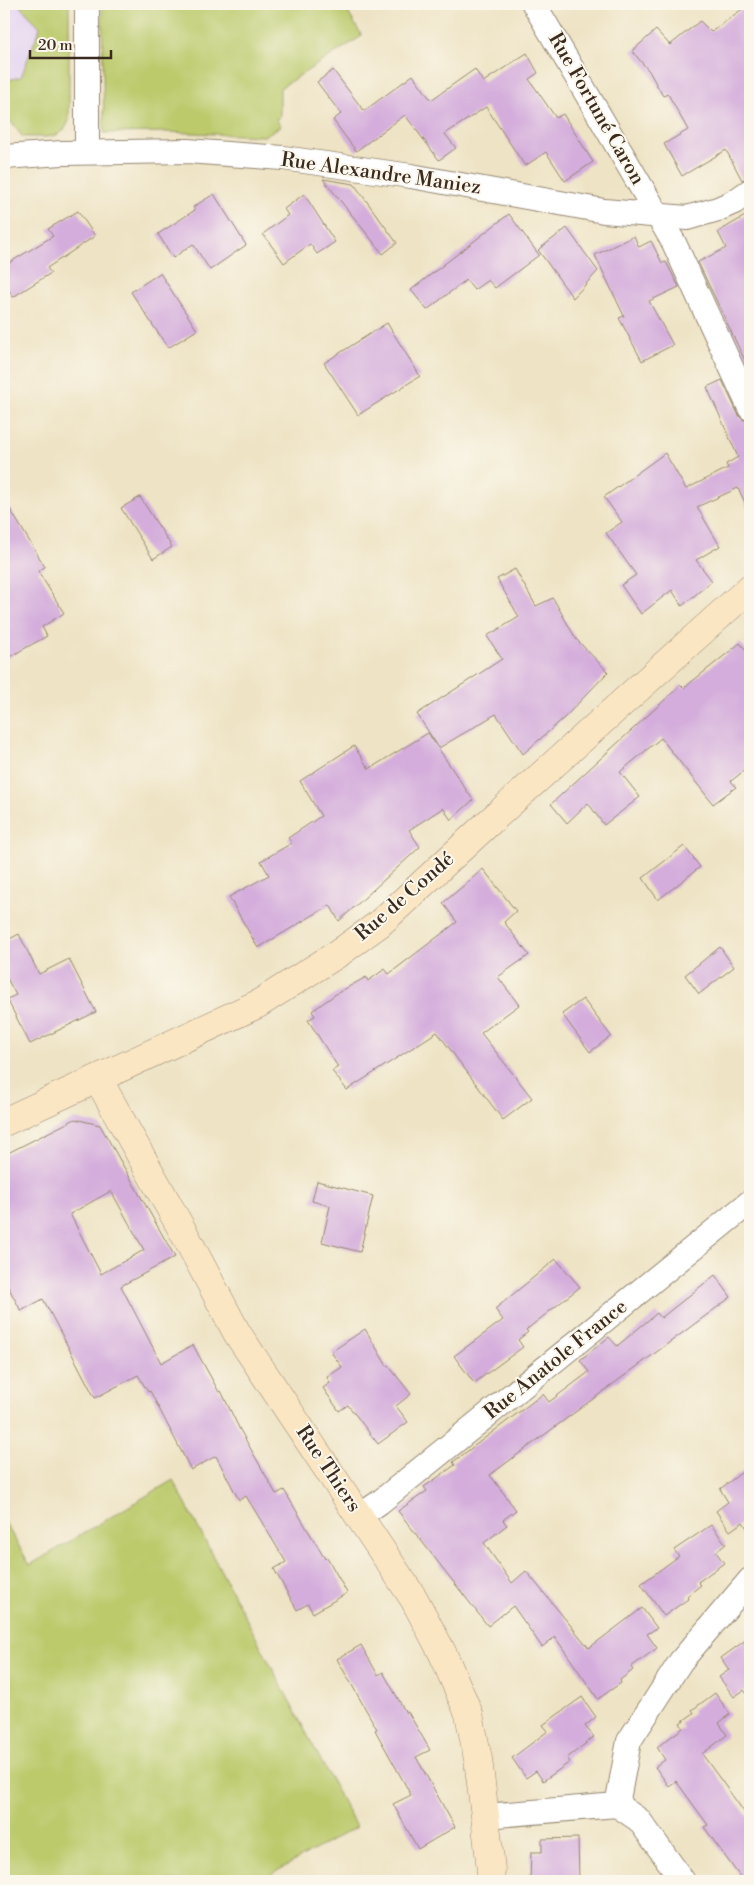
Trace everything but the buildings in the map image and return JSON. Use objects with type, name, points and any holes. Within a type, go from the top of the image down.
[{"type":"main road","name":"Rue de Condé","points":[[4,1122],[258,1004],[339,953],[379,924],[750,588]]},
{"type":"main road","name":"Rue Thiers","points":[[98,1079],[238,1333],[414,1599],[443,1654],[469,1714],[478,1759],[491,1870],[490,1881]]},
{"type":"street","points":[[87,4],[87,152]]},
{"type":"street","name":"Rue Fortuné Caron","points":[[534,4],[674,243],[750,408]]},
{"type":"street","name":"Rue Alexandre Maniez","points":[[4,157],[87,152],[187,151],[283,158],[411,176],[604,211],[687,218],[718,209],[750,191]]},
{"type":"street","name":"Rue Anatole France","points":[[360,1516],[380,1502],[750,1202]]},
{"type":"street","points":[[618,1805],[629,1741],[681,1661],[750,1580]]},
{"type":"street","points":[[485,1816],[618,1805],[639,1820],[683,1881]]},
{"type":"shaded area","points":[[4,4],[18,4],[40,27],[21,77],[4,81]]},
{"type":"green space","points":[[18,4],[69,4],[69,120],[62,132],[57,135],[23,137],[6,112],[4,81],[21,77],[40,27]]},
{"type":"green space","points":[[102,4],[343,4],[362,36],[280,88],[280,117],[276,119],[281,126],[264,136],[166,132],[104,133]]},
{"type":"green space","points":[[173,1480],[356,1827],[259,1881],[4,1881],[4,1521],[30,1565]]}]
